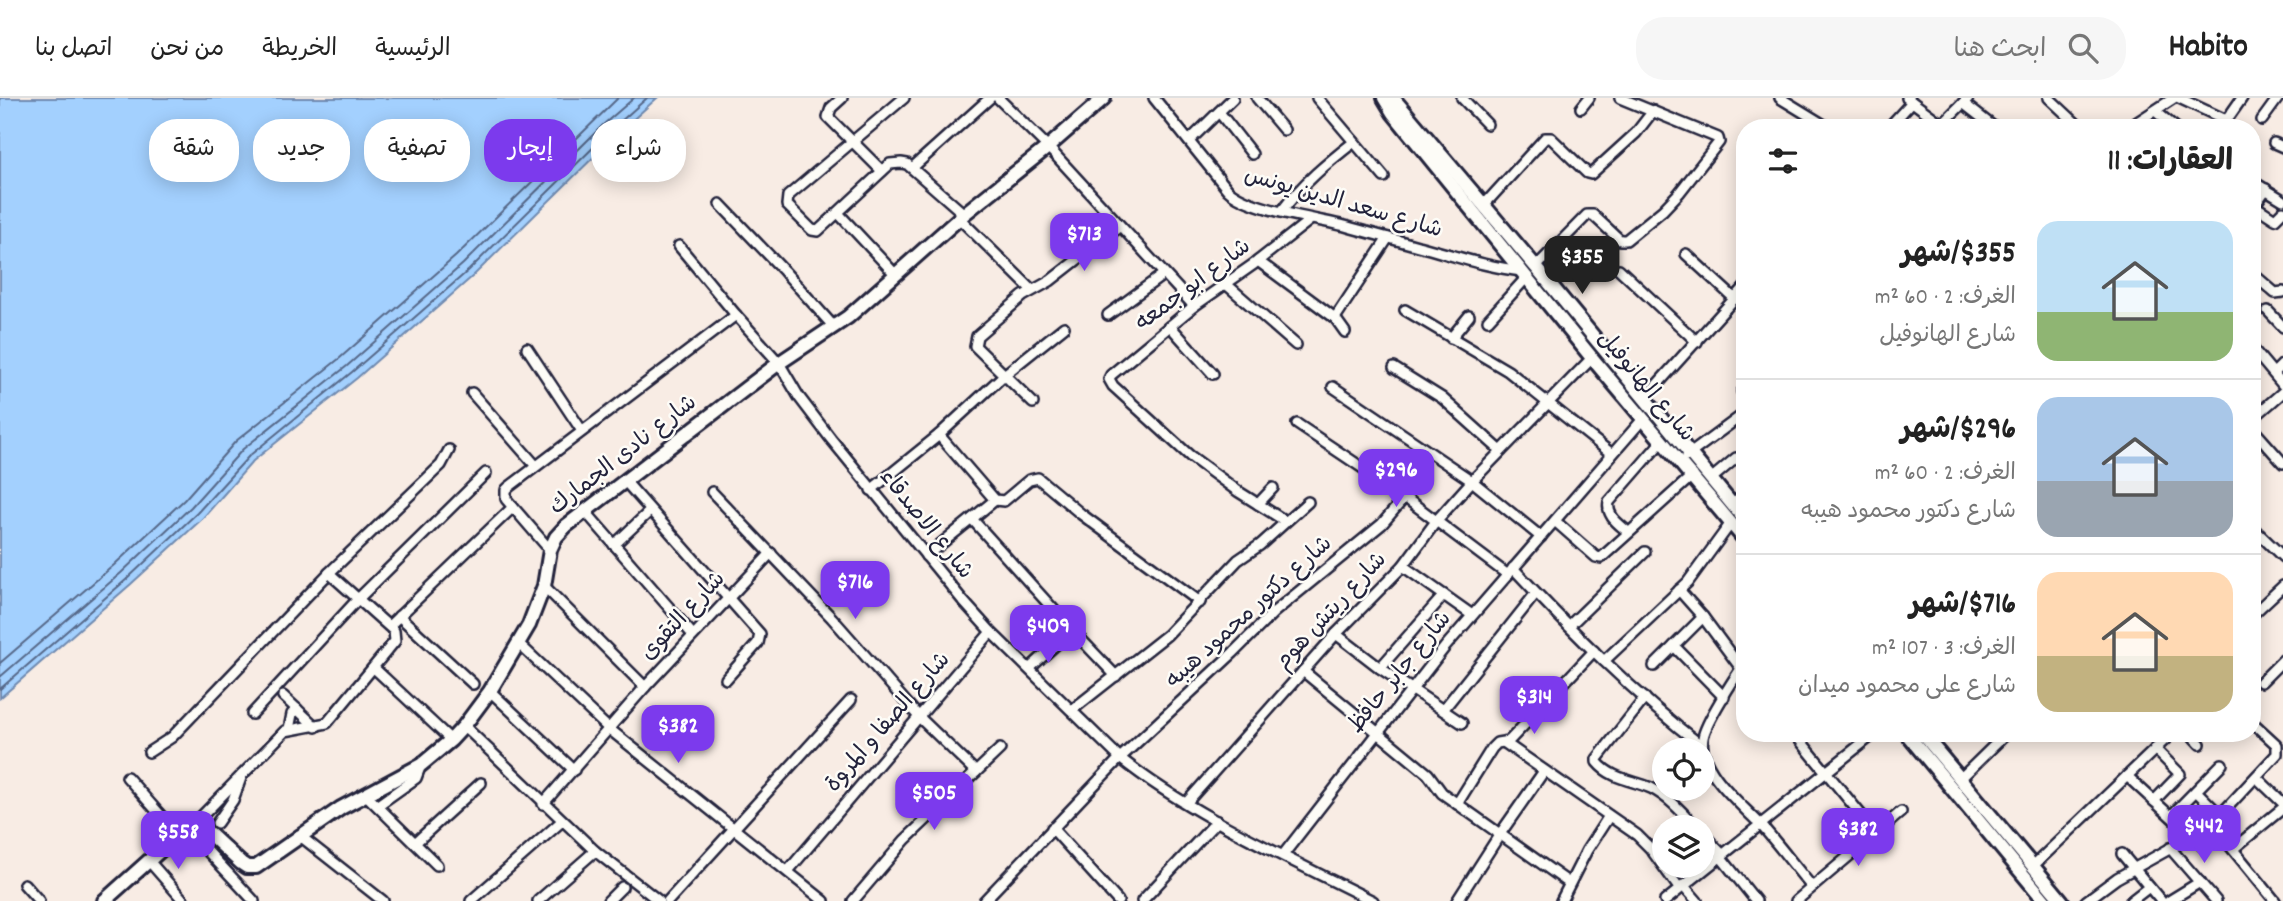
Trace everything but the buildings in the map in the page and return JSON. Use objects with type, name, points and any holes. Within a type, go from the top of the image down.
[{"type":"street","points":[[842,98],[831,108],[828,117],[882,171]]},
{"type":"street","points":[[904,98],[786,199],[787,205],[815,231],[882,171],[895,163],[901,163],[912,168],[962,216],[1032,290]]},
{"type":"street","points":[[912,168],[990,98]]},
{"type":"street","points":[[998,98],[1048,147],[1119,227],[1195,306]]},
{"type":"street","name":"شارع نادى الجمارك","points":[[186,829],[200,825],[247,867],[256,867],[299,835],[365,794],[421,765],[451,740],[491,691],[533,615],[544,586],[550,550],[556,537],[585,511],[779,363],[834,327],[877,294],[962,216],[1104,98]]},
{"type":"street","name":"شارع سعد الدين يونس","points":[[1154,98],[1233,195],[1475,264],[1528,271]]},
{"type":"street","points":[[1189,141],[1233,98]]},
{"type":"street","points":[[1257,98],[1284,130]]},
{"type":"street","points":[[1317,98],[1384,177]]},
{"type":"street","name":"شارع الهانوفيل","points":[[1384,98],[1393,113],[1528,271],[1645,398],[1685,457],[1693,475],[1736,529]]},
{"type":"street","name":"شارع الهانوفيل","points":[[1393,98],[1484,205],[1528,271],[1592,358],[1662,441],[1711,479],[1736,510]]},
{"type":"street","points":[[1462,98],[1487,124]]},
{"type":"street","points":[[1581,108],[1589,98]]},
{"type":"street","points":[[1488,320],[1528,271],[1587,215],[1593,215],[1620,240],[1626,240],[1663,210],[1719,142],[1718,139],[1620,98]]},
{"type":"street","points":[[1780,98],[1814,119]]},
{"type":"street","points":[[2049,98],[2071,119]]},
{"type":"street","points":[[2144,119],[2174,98]]},
{"type":"street","points":[[2179,98],[2222,119]]},
{"type":"street","points":[[2226,119],[2242,98]]},
{"type":"street","points":[[2262,120],[2278,98]]},
{"type":"street","points":[[1895,119],[1910,100],[1932,119]]},
{"type":"street","points":[[1947,119],[1965,101],[1986,119]]},
{"type":"street","points":[[1484,205],[1545,138],[1551,138],[1591,174],[1636,133],[1653,111]]},
{"type":"street","points":[[2155,111],[2165,119]]},
{"type":"street","points":[[1219,112],[1252,154]]},
{"type":"street","points":[[1282,211],[1308,180],[1354,142]]},
{"type":"street","points":[[2261,186],[2283,200]]},
{"type":"street","points":[[2261,196],[2266,189]]},
{"type":"street","points":[[720,204],[834,327]]},
{"type":"street","points":[[2261,211],[2275,219],[2283,211]]},
{"type":"street","points":[[838,213],[896,275]]},
{"type":"street","name":"شارع ابو جمعه","points":[[1258,504],[1190,456],[1113,386],[1109,379],[1195,306],[1258,261],[1310,219]]},
{"type":"street","points":[[1033,403],[975,346],[975,339],[1032,290],[1050,281],[1119,227]]},
{"type":"street","points":[[1335,318],[1388,238]]},
{"type":"street","name":"شارع الاصدقاء","points":[[679,246],[779,363],[799,397],[871,490],[991,632],[1120,758],[1217,821],[1373,901]]},
{"type":"street","points":[[1686,254],[1736,296]]},
{"type":"street","points":[[1258,261],[1335,318],[1345,332]]},
{"type":"street","points":[[1619,269],[1697,342]]},
{"type":"street","points":[[1108,315],[1164,274]]},
{"type":"street","points":[[2261,281],[2275,293],[2283,292]]},
{"type":"street","points":[[1226,284],[1296,345]]},
{"type":"street","points":[[1645,398],[1736,302]]},
{"type":"street","points":[[1405,310],[1508,371],[1612,454]]},
{"type":"street","points":[[2268,311],[2283,327]]},
{"type":"street","points":[[550,550],[506,499],[506,490],[736,315]]},
{"type":"street","points":[[1451,338],[1469,316]]},
{"type":"street","points":[[1170,326],[1213,374]]},
{"type":"street","points":[[871,490],[1064,327]]},
{"type":"street","points":[[527,348],[582,431]]},
{"type":"street","name":"شارع ريتش هوم","points":[[1187,802],[1336,634],[1403,566],[1437,520],[1472,481],[1592,358]]},
{"type":"street","points":[[2261,358],[2283,385]]},
{"type":"street","points":[[2274,373],[2283,364]]},
{"type":"street","points":[[1394,368],[1442,398],[1501,451]]},
{"type":"street","points":[[1334,387],[1472,481],[1541,537]]},
{"type":"street","points":[[2261,411],[2283,392]]},
{"type":"street","points":[[472,393],[536,466]]},
{"type":"street","name":"شارع جابر حافظ","points":[[1283,855],[1472,615],[1643,419]]},
{"type":"street","points":[[1685,457],[1736,419]]},
{"type":"street","points":[[1297,424],[1510,572],[1536,593],[1604,661],[1692,738]]},
{"type":"street","points":[[939,435],[995,500],[1004,501],[1029,480],[1038,478],[1081,514],[1200,602]]},
{"type":"street","points":[[2261,438],[2283,463]]},
{"type":"street","points":[[1628,532],[1610,513],[1609,502],[1662,441]]},
{"type":"street","points":[[149,752],[172,737],[329,573],[441,465],[449,450]]},
{"type":"street","points":[[1711,479],[1736,458]]},
{"type":"street","points":[[252,714],[358,598],[486,473]]},
{"type":"street","points":[[1555,521],[1598,558],[1693,475]]},
{"type":"street","points":[[625,481],[758,630],[760,639],[726,679]]},
{"type":"street","points":[[1273,488],[1258,504],[1285,521]]},
{"type":"street","points":[[712,492],[832,618],[920,718],[975,772]]},
{"type":"street","name":"شارع دكتور محمود هيبه","points":[[990,899],[1052,828],[1120,758],[1281,605],[1382,524],[1405,497]]},
{"type":"street","points":[[926,556],[995,500]]},
{"type":"street","points":[[1072,710],[1167,635],[1238,560],[1308,502]]},
{"type":"street","points":[[1732,505],[1736,502]]},
{"type":"street","points":[[389,626],[513,507]]},
{"type":"street","points":[[585,511],[693,635]]},
{"type":"street","points":[[614,545],[650,511]]},
{"type":"street","points":[[972,519],[1116,676]]},
{"type":"street","points":[[1604,661],[1679,590],[1731,523]]},
{"type":"street","points":[[2261,536],[2283,557]]},
{"type":"street","points":[[1569,626],[1645,552]]},
{"type":"street","name":"شارع التقوى","points":[[543,804],[645,687],[771,553]]},
{"type":"street","points":[[1403,566],[1472,615]]},
{"type":"street","points":[[289,729],[321,726],[331,719],[395,641],[394,631],[329,573]]},
{"type":"street","points":[[544,586],[645,687]]},
{"type":"street","points":[[2261,607],[2283,586]]},
{"type":"street","points":[[1679,590],[1736,658]]},
{"type":"street","points":[[1443,710],[1536,593]]},
{"type":"street","points":[[1380,668],[1444,595]]},
{"type":"street","points":[[400,616],[473,684]]},
{"type":"street","points":[[1654,666],[1703,617]]},
{"type":"street","points":[[1030,668],[1072,630]]},
{"type":"street","name":"شارع الصفا و المروة","points":[[788,871],[991,632]]},
{"type":"street","points":[[1336,634],[1380,668],[1462,723]]},
{"type":"street","points":[[518,643],[608,728],[824,901]]},
{"type":"street","points":[[1674,646],[1724,697]]},
{"type":"street","points":[[1505,743],[1594,651]]},
{"type":"street","points":[[2261,682],[2282,664]]},
{"type":"street","points":[[374,668],[451,740]]},
{"type":"street","points":[[1303,671],[1427,774],[1442,793],[1569,883]]},
{"type":"street","points":[[1704,738],[1706,729],[1736,680]]},
{"type":"street","points":[[491,691],[574,770]]},
{"type":"street","points":[[283,696],[316,727]]},
{"type":"street","points":[[1645,698],[1610,739],[1597,762],[1614,776],[1651,788],[1683,815]]},
{"type":"street","points":[[668,901],[851,700]]},
{"type":"street","points":[[106,900],[186,829],[289,729],[292,714],[297,709]]},
{"type":"street","points":[[464,726],[595,851],[659,901]]},
{"type":"street","points":[[2086,901],[2134,869],[2213,825],[2277,754],[2277,745],[2261,730]]},
{"type":"street","points":[[1802,742],[1876,833]]},
{"type":"street","points":[[1665,901],[1864,742]]},
{"type":"street","points":[[1913,742],[2037,899]]},
{"type":"street","points":[[1929,742],[2062,901]]},
{"type":"street","points":[[1959,779],[1998,742]]},
{"type":"street","points":[[2033,866],[2162,742]]},
{"type":"street","points":[[1457,803],[1492,748],[1497,743],[1505,743],[1637,835],[1697,901]]},
{"type":"street","points":[[853,901],[905,839],[1000,749]]},
{"type":"street","points":[[2154,801],[2180,774],[2155,749]]},
{"type":"street","points":[[2171,816],[2222,764]]},
{"type":"street","points":[[378,805],[416,778],[421,765]]},
{"type":"street","points":[[1457,901],[1544,771]]},
{"type":"street","points":[[217,823],[233,800],[242,773]]},
{"type":"street","points":[[1715,775],[1812,887]]},
{"type":"street","points":[[2127,776],[2204,847]]},
{"type":"street","points":[[2233,849],[2282,803],[2256,776]]},
{"type":"street","points":[[127,777],[186,829],[254,901]]},
{"type":"street","points":[[415,843],[481,783]]},
{"type":"street","points":[[2196,791],[2221,816]]},
{"type":"street","points":[[365,794],[437,865]]},
{"type":"street","points":[[1796,901],[1901,812]]},
{"type":"street","points":[[1561,901],[1609,816]]},
{"type":"street","points":[[471,901],[562,821]]},
{"type":"street","points":[[1142,901],[1217,821]]},
{"type":"street","points":[[2213,825],[2275,901]]},
{"type":"street","points":[[1052,828],[1118,901]]},
{"type":"street","points":[[299,835],[383,901]]},
{"type":"street","points":[[1715,848],[1756,901]]},
{"type":"street","points":[[2170,848],[2216,901]]},
{"type":"street","points":[[542,900],[595,851]]},
{"type":"street","points":[[2122,854],[2161,901]]},
{"type":"street","points":[[149,861],[184,901]]},
{"type":"street","points":[[2169,901],[2200,882]]},
{"type":"street","points":[[24,884],[39,901]]},
{"type":"street","points":[[608,901],[622,887]]},
{"type":"street","points":[[2131,901],[2149,887]]},
{"type":"water","points":[[0,98],[657,98],[634,119],[591,119],[591,160],[577,173],[577,119],[484,119],[484,182],[568,182],[473,276],[357,378],[253,461],[203,518],[0,698]]}]
